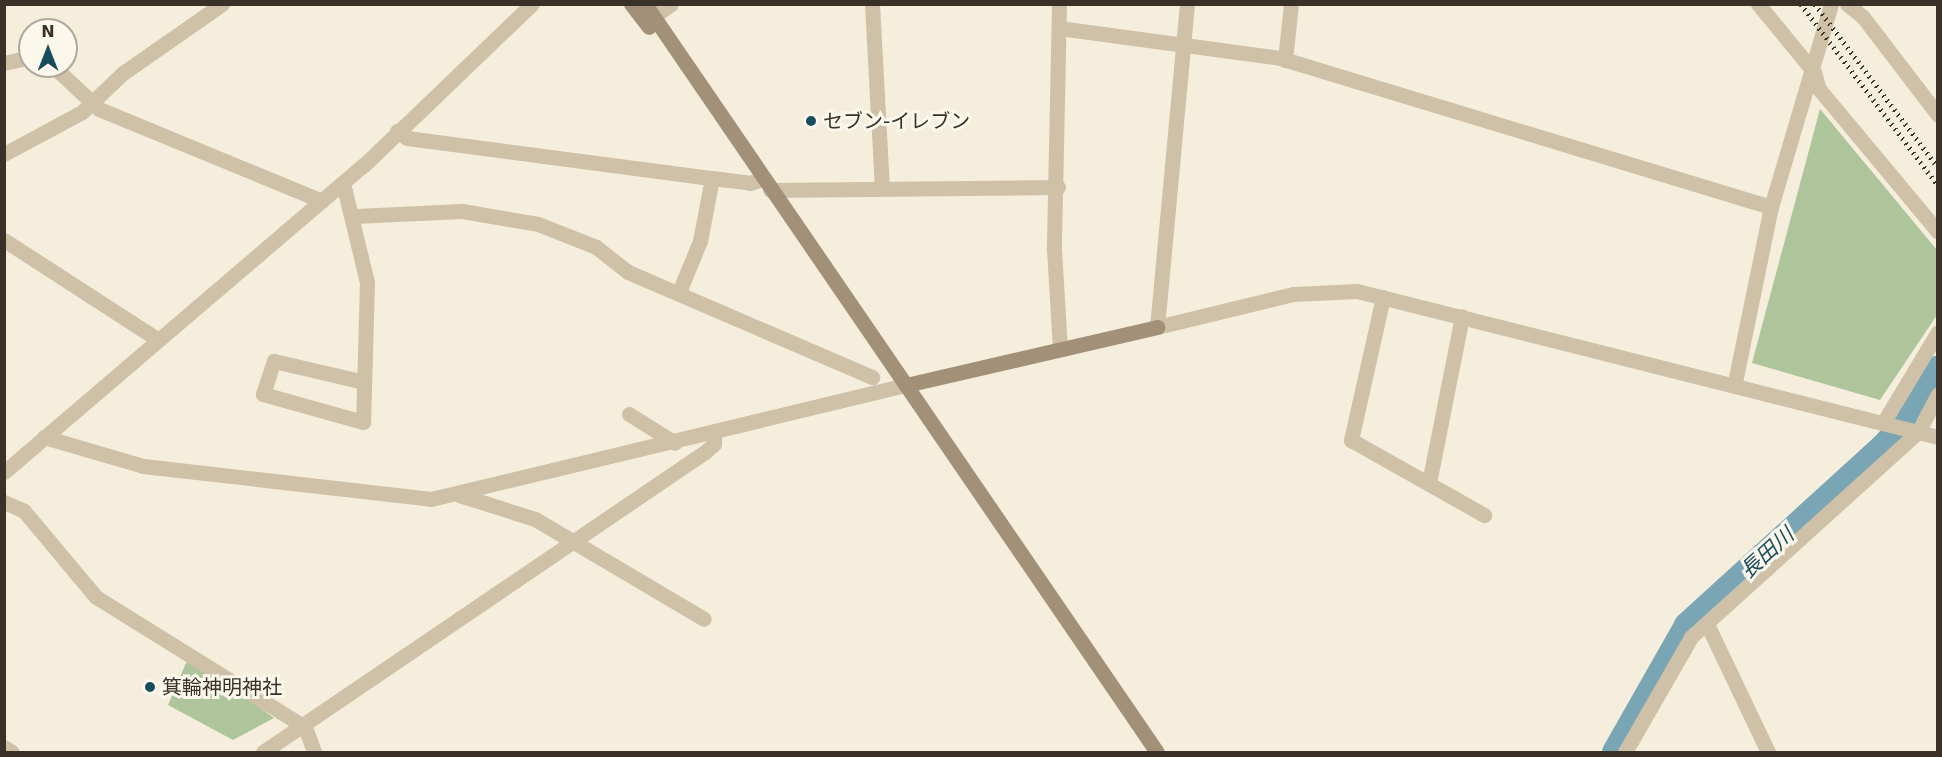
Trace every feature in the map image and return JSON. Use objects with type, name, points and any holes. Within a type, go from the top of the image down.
[{"type":"street","points":[[4,154],[70,120],[90,101],[222,4]]},
{"type":"street","points":[[4,472],[157,339],[343,183],[532,4]]},
{"type":"street","points":[[631,4],[682,64]]},
{"type":"street","points":[[671,4],[649,11],[682,64],[906,385],[1157,753]]},
{"type":"street","points":[[872,4],[882,187]]},
{"type":"street","points":[[1059,4],[1058,187],[1054,295],[1060,349]]},
{"type":"street","points":[[1157,327],[1187,4]]},
{"type":"street","points":[[1285,60],[1291,4]]},
{"type":"street","points":[[1758,4],[1814,72],[1819,88],[1938,232]]},
{"type":"street","points":[[1735,382],[1771,207],[1814,72],[1831,4]]},
{"type":"street","points":[[1847,4],[1863,17],[1938,116]]},
{"type":"street","points":[[1059,28],[1183,43],[1285,60],[1771,207]]},
{"type":"street","points":[[66,78],[99,109],[322,201]]},
{"type":"street","points":[[397,131],[408,138],[750,183],[882,187],[1058,187]]},
{"type":"street","points":[[679,292],[700,241],[712,178]]},
{"type":"street","points":[[343,183],[355,216],[366,282],[364,382],[363,422],[262,394],[274,361],[364,382]]},
{"type":"street","points":[[355,216],[462,211],[538,224],[568,234],[628,272],[872,377]]},
{"type":"street","points":[[4,240],[157,339]]},
{"type":"street","points":[[44,437],[143,466],[374,496],[458,494],[1293,294],[1356,291],[1735,382],[1938,437]]},
{"type":"street","points":[[1383,297],[1351,440],[1484,515]]},
{"type":"street","points":[[1429,483],[1462,316]]},
{"type":"street","points":[[1886,424],[1938,332]]},
{"type":"street","points":[[1625,753],[1691,637],[1914,431],[1938,394]]},
{"type":"street","points":[[629,414],[675,443]]},
{"type":"street","points":[[263,753],[305,727],[705,452],[714,444],[714,434]]},
{"type":"street","points":[[458,494],[535,519],[576,540],[704,619]]},
{"type":"street","points":[[4,502],[24,511],[96,597],[305,727],[314,753]]},
{"type":"street","points":[[1707,624],[1768,753]]},
{"type":"street","points":[[4,747],[12,753]]},
{"type":"green space","points":[[1820,109],[1937,250],[1937,315],[1880,400],[1752,363]]},
{"type":"green space","points":[[189,656],[274,718],[233,740],[168,705]]},
{"type":"waterway","name":"長田川","points":[[1615,752],[1687,625],[1884,446],[1913,413],[1938,368]]},
{"type":"railway","points":[[1801,4],[1938,185]]},
{"type":"railway","points":[[1815,4],[1938,167]]},
{"type":"place","name":"セブン-イレブン","points":[[811,121]]},
{"type":"place","name":"箕輪神明神社","points":[[150,687]]}]
